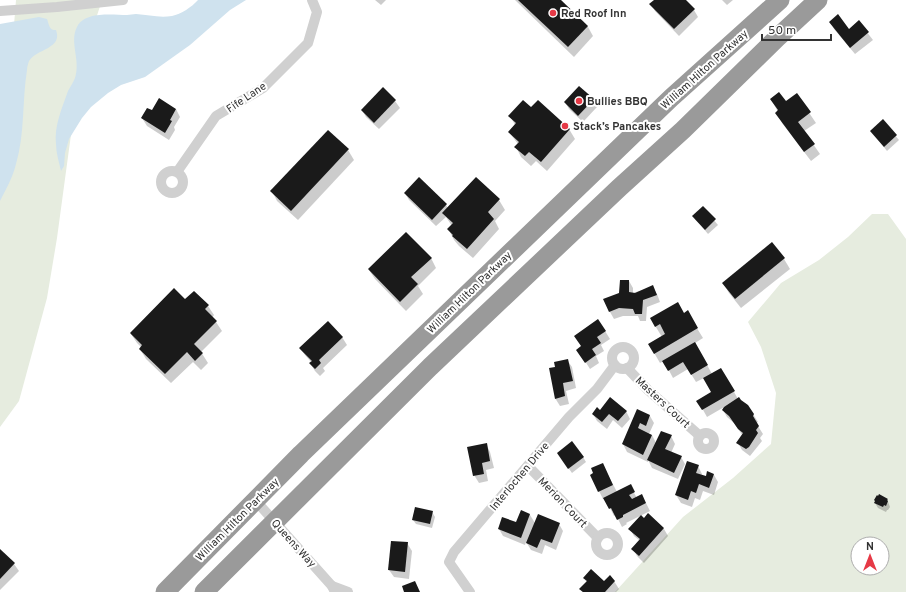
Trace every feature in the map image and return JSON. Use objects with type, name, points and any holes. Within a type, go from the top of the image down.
[{"type":"highway","name":"William Hilton Parkway","points":[[164,592],[333,423],[671,98],[780,0]]},
{"type":"highway","points":[[757,58],[799,0]]},
{"type":"highway","points":[[204,592],[430,367],[619,188],[683,130],[818,0]]},
{"type":"street","points":[[0,11],[123,0]]},
{"type":"street","name":"Fife Lane","points":[[177,172],[216,116],[263,88],[308,43],[317,12],[312,0]]},
{"type":"street","name":"Interlochen Drive","points":[[470,592],[449,562],[454,552],[569,417],[597,389],[615,365],[612,357],[616,350],[623,347],[631,350],[634,358],[631,366],[627,368]]},
{"type":"street","points":[[615,365],[627,368]]},
{"type":"street","name":"Masters Court","points":[[627,368],[648,390],[700,436]]},
{"type":"street","name":"Merion Court","points":[[528,466],[598,538]]},
{"type":"street","name":"Queens Way","points":[[256,501],[334,589],[348,592]]},
{"type":"shaded area","points":[[16,0],[102,0],[92,31],[75,105],[57,238],[47,298],[19,401],[0,427],[0,125],[9,87]]},
{"type":"shaded area","points":[[872,214],[888,214],[906,239],[906,592],[615,592],[683,517],[733,478],[771,444],[776,393],[761,347],[748,322],[781,283],[819,260],[848,237]]},
{"type":"water","points":[[198,0],[246,0],[230,10],[190,45],[145,77],[121,85],[108,93],[91,107],[69,139],[65,153],[64,166],[61,171],[56,151],[56,131],[63,104],[75,78],[77,65],[74,39],[77,27],[81,22],[86,18],[99,15],[136,14],[167,17],[179,14]]},
{"type":"water","points":[[39,17],[47,19],[51,28],[56,30],[56,41],[48,48],[32,57],[29,61],[25,82],[19,153],[15,169],[0,201],[0,24]]},
{"type":"building","name":"Red Roof Inn","points":[[518,0],[561,0],[588,26],[568,47]]},
{"type":"building","points":[[654,0],[686,0],[695,9],[674,29],[649,4]]},
{"type":"building","points":[[838,14],[849,29],[859,20],[869,32],[850,48],[829,22]]},
{"type":"building","name":"Bullies BBQ","points":[[579,86],[594,99],[578,116],[564,102]]},
{"type":"building","points":[[383,87],[396,100],[374,123],[361,110]]},
{"type":"building","points":[[779,92],[786,101],[797,93],[811,112],[798,122],[815,144],[804,152],[775,113],[778,110],[770,99]]},
{"type":"building","points":[[159,98],[176,109],[170,120],[172,121],[165,133],[141,118],[147,108],[152,110]]},
{"type":"building","points":[[523,100],[531,107],[538,100],[570,129],[541,162],[529,152],[525,156],[514,147],[519,142],[508,132],[516,123],[508,116]]},
{"type":"building","points":[[883,119],[897,135],[884,147],[870,131]]},
{"type":"building","points":[[328,130],[349,149],[291,211],[270,191]]},
{"type":"building","points":[[419,177],[447,204],[432,220],[404,193]]},
{"type":"building","points":[[476,177],[500,199],[488,212],[494,219],[467,249],[452,236],[453,235],[447,229],[453,223],[442,213]]},
{"type":"building","points":[[703,206],[716,219],[705,230],[692,216]]},
{"type":"building","points":[[406,232],[432,258],[411,277],[418,284],[400,302],[368,269]]},
{"type":"building","points":[[772,242],[785,258],[735,299],[722,283]]},
{"type":"building","points":[[620,280],[629,280],[629,292],[635,293],[653,285],[657,295],[643,300],[642,314],[635,314],[633,309],[619,308],[609,312],[603,299],[619,293]]},
{"type":"building","points":[[174,288],[185,299],[194,291],[209,305],[205,309],[217,321],[194,344],[203,353],[195,361],[187,352],[165,374],[139,349],[142,345],[130,333]]},
{"type":"building","points":[[678,302],[684,313],[688,310],[698,328],[654,354],[648,344],[665,334],[660,324],[655,327],[650,318]]},
{"type":"building","points":[[598,319],[606,331],[597,337],[601,343],[592,349],[596,355],[585,363],[576,350],[581,346],[574,336]]},
{"type":"building","points":[[328,321],[343,337],[319,360],[321,363],[315,369],[309,363],[312,361],[299,348]]},
{"type":"building","points":[[695,342],[708,365],[691,375],[683,362],[668,371],[662,361]]},
{"type":"building","points":[[568,359],[573,381],[563,383],[565,396],[555,399],[549,368],[555,367],[554,362]]},
{"type":"building","points":[[721,368],[735,391],[702,410],[696,401],[711,392],[703,378]]},
{"type":"building","points":[[610,397],[627,411],[618,421],[609,414],[602,422],[592,414],[597,407],[600,410]]},
{"type":"building","points":[[739,397],[748,405],[759,426],[756,430],[758,433],[746,449],[736,443],[743,433],[722,410]]},
{"type":"building","points":[[637,409],[650,415],[646,426],[640,423],[638,428],[652,435],[643,455],[622,444]]},
{"type":"building","points":[[661,431],[672,435],[665,449],[682,456],[674,473],[647,460]]},
{"type":"building","points":[[572,441],[584,457],[568,469],[557,453]]},
{"type":"building","points":[[487,443],[490,461],[482,463],[484,474],[473,476],[467,447]]},
{"type":"building","points":[[687,461],[699,465],[696,473],[706,476],[707,471],[714,474],[709,488],[699,484],[696,493],[691,491],[688,500],[675,495]]},
{"type":"building","points":[[603,463],[613,485],[598,492],[590,475],[593,473],[591,468]]},
{"type":"building","points":[[631,484],[635,492],[629,495],[632,499],[642,494],[646,503],[623,515],[623,517],[617,520],[611,508],[609,509],[603,498]]},
{"type":"building","points":[[879,494],[888,499],[886,506],[884,505],[883,507],[874,503],[874,500]]},
{"type":"building","points":[[415,507],[433,511],[430,524],[412,520]]},
{"type":"building","points":[[521,510],[530,514],[521,538],[498,529],[502,517],[516,522]]},
{"type":"building","points":[[648,513],[664,528],[639,556],[631,549],[640,539],[628,529],[641,515],[644,518]]},
{"type":"building","points":[[538,514],[560,523],[552,543],[541,539],[537,548],[526,543]]},
{"type":"building","points":[[391,541],[408,542],[405,572],[388,570]]},
{"type":"building","points":[[0,549],[15,563],[0,579]]},
{"type":"building","points":[[591,569],[604,581],[610,575],[615,581],[605,592],[583,592],[579,589],[587,581],[583,578]]},
{"type":"building","points":[[415,581],[420,592],[404,592],[402,586]]},
{"type":"place","name":"Red Roof Inn","points":[[553,13]]},
{"type":"place","name":"Bullies BBQ","points":[[579,101]]},
{"type":"place","name":"Stack’s Pancakes","points":[[565,126]]}]
